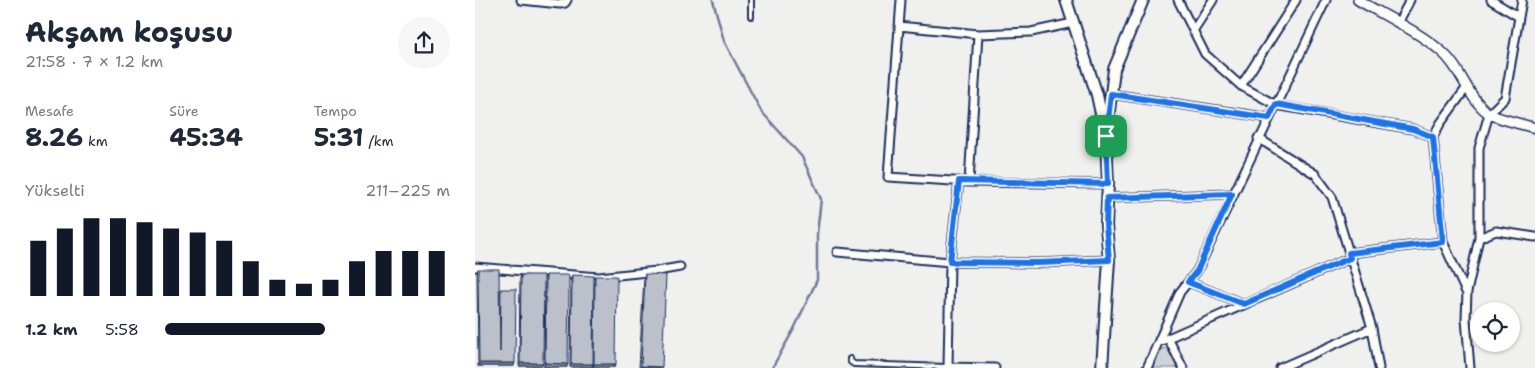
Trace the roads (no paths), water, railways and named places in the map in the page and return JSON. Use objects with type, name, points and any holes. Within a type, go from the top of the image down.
[{"type":"main road","points":[[1066,0],[1097,95],[1106,136]]},
{"type":"main road","points":[[1102,368],[1109,260],[1106,225],[1108,184],[1106,136],[1115,69],[1143,0]]},
{"type":"street","points":[[521,0],[559,4],[565,3],[567,0]]},
{"type":"street","points":[[901,0],[888,178],[969,182],[1108,184]]},
{"type":"street","points":[[1178,0],[1205,54],[1241,86],[1276,104],[1413,129],[1433,137]]},
{"type":"street","points":[[1193,31],[1213,0]]},
{"type":"street","points":[[1241,86],[1296,0]]},
{"type":"street","points":[[1147,368],[1181,292],[1197,271],[1326,0]]},
{"type":"street","points":[[1358,0],[1443,52],[1457,70],[1473,98],[1489,114],[1535,128]]},
{"type":"street","points":[[1398,24],[1410,0]]},
{"type":"street","points":[[1491,0],[1519,17]]},
{"type":"street","points":[[1470,368],[1465,318],[1467,292],[1479,238],[1479,148],[1489,114],[1505,98],[1521,0]]},
{"type":"street","points":[[899,26],[978,34],[1031,32],[1073,23]]},
{"type":"street","points":[[969,182],[978,34]]},
{"type":"street","points":[[1467,87],[1440,124],[1433,137],[1443,242],[1467,292]]},
{"type":"street","points":[[1111,94],[1269,118]]},
{"type":"street","points":[[1259,138],[1315,174],[1331,198],[1372,328],[1379,368]]},
{"type":"street","points":[[959,181],[950,262],[948,368],[995,368]]},
{"type":"street","points":[[1107,198],[1232,194]]},
{"type":"street","points":[[1479,238],[1496,231],[1535,237]]},
{"type":"street","points":[[1159,342],[1349,256],[1443,242]]},
{"type":"street","points":[[837,252],[950,262],[1039,263],[1109,260]]},
{"type":"street","points":[[475,267],[599,277],[680,267]]},
{"type":"street","points":[[1188,282],[1244,304]]},
{"type":"street","points":[[1280,368],[1372,328]]},
{"type":"street","points":[[1169,338],[1183,368]]},
{"type":"lane","points":[[751,0],[751,16]]},
{"type":"lane","points":[[850,359],[854,364],[948,368]]},
{"type":"waterway","points":[[713,0],[724,41],[761,111],[802,157],[821,199],[817,234],[817,280],[794,329],[772,368]]}]
